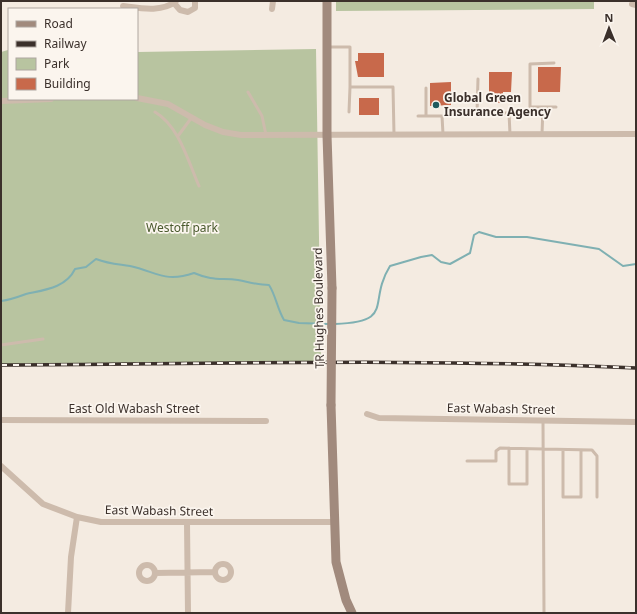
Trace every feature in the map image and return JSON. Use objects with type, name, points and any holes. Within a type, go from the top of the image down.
[{"type":"main road","name":"TR Hughes Boulevard","points":[[327,1],[327,135],[332,288],[331,405],[334,522],[336,562],[346,600],[352,613]]},
{"type":"street","points":[[122,6],[159,8],[175,2],[180,10],[188,12],[195,8],[195,1]]},
{"type":"street","points":[[272,9],[273,1]]},
{"type":"street","points":[[138,98],[168,104],[205,125],[223,132],[241,136],[394,134],[636,134]]},
{"type":"street","name":"East Wabash Street","points":[[367,414],[379,418],[636,422]]},
{"type":"street","name":"East Old Wabash Street","points":[[1,420],[266,421]]},
{"type":"street","name":"East Wabash Street","points":[[1,466],[43,504],[77,517],[101,522],[334,522]]},
{"type":"street","points":[[68,613],[71,557],[77,517]]},
{"type":"street","points":[[187,523],[188,613]]},
{"type":"street","points":[[155,573],[215,572]]},
{"type":"lane","points":[[327,47],[350,48],[349,112]]},
{"type":"lane","points":[[554,63],[530,64],[530,107],[556,107]]},
{"type":"lane","points":[[478,79],[477,113],[509,113],[510,134]]},
{"type":"lane","points":[[350,87],[393,87],[394,134]]},
{"type":"lane","points":[[426,88],[426,116]]},
{"type":"lane","points":[[248,92],[262,116],[265,124],[266,136]]},
{"type":"lane","points":[[542,134],[543,107]]},
{"type":"lane","points":[[155,112],[164,117],[178,136],[199,186]]},
{"type":"lane","points":[[418,116],[442,116],[443,134]]},
{"type":"lane","points":[[178,136],[192,117]]},
{"type":"lane","points":[[1,344],[43,338]]},
{"type":"lane","points":[[542,421],[544,613]]},
{"type":"lane","points":[[509,448],[509,484],[527,484],[527,448]]},
{"type":"lane","points":[[467,461],[496,461],[498,449],[509,448],[592,450],[597,456],[597,497]]},
{"type":"lane","points":[[563,450],[563,497],[581,497],[581,450]]},
{"type":"green space","points":[[336,1],[594,1],[594,9],[336,11]]},
{"type":"green space","name":"Westoff park","points":[[316,49],[321,363],[1,366],[1,52],[8,50],[8,100],[138,100],[138,52]]},
{"type":"building","points":[[358,53],[384,53],[384,77],[358,77],[355,61],[358,61]]},
{"type":"building","points":[[538,67],[561,67],[560,92],[538,92]]},
{"type":"building","points":[[489,72],[512,72],[511,92],[503,92],[503,103],[489,103]]},
{"type":"building","points":[[451,82],[451,105],[430,106],[430,83]]},
{"type":"building","points":[[359,98],[379,98],[379,115],[359,115]]},
{"type":"waterway","points":[[335,324],[354,322],[366,319],[373,315],[377,308],[380,290],[390,266],[432,255],[441,262],[450,264],[470,253],[474,235],[479,232],[496,237],[527,237],[599,249],[623,266],[636,264]]},
{"type":"waterway","points":[[1,301],[54,287],[66,280],[75,269],[86,267],[96,259],[109,263],[139,268],[161,276],[176,277],[194,273],[211,278],[238,280],[269,285],[284,320],[299,323],[328,324]]},
{"type":"railway","points":[[1,365],[398,362],[636,368]]},
{"type":"place","name":"Global Green Insurance Agency","points":[[436,105]]}]
